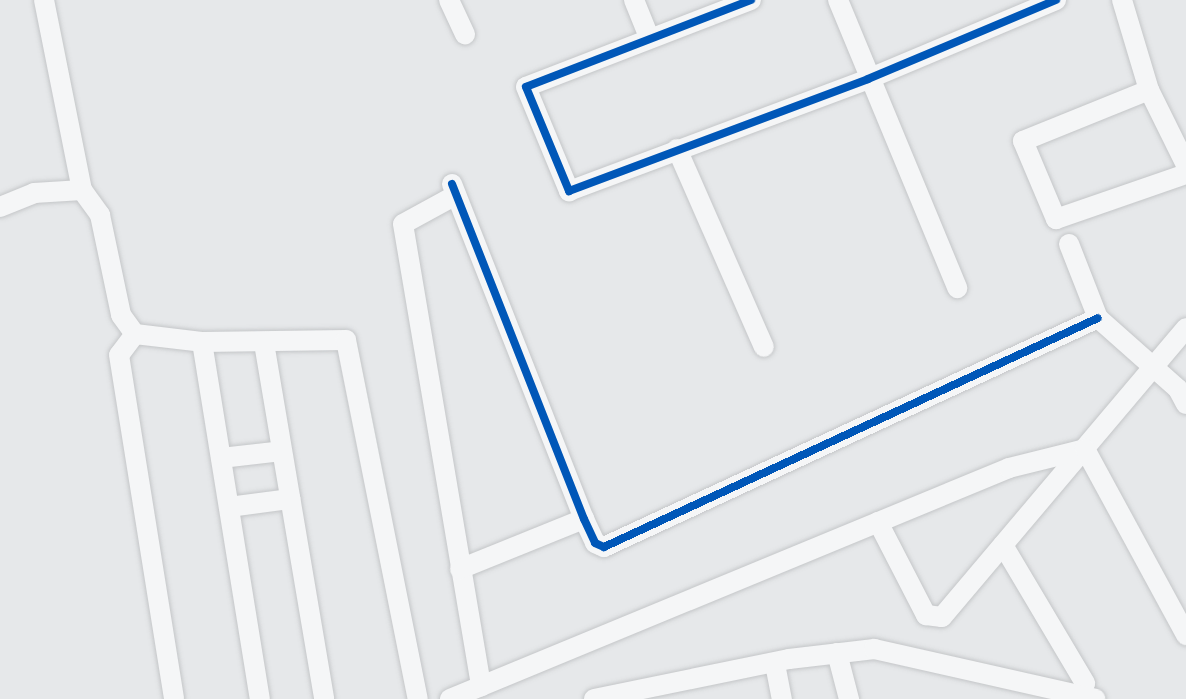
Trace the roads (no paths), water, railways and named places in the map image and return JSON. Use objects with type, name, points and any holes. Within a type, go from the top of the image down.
[{"type":"street","points":[[44,0],[82,190],[100,215],[121,315],[135,334],[202,342],[264,344],[339,337],[349,346],[418,699]]},
{"type":"street","points":[[449,0],[465,34]]},
{"type":"street","points":[[634,0],[649,37]]},
{"type":"street","points":[[751,0],[717,6],[649,37],[526,87],[569,191],[868,79],[1056,0]]},
{"type":"street","points":[[838,0],[868,79],[957,288]]},
{"type":"street","points":[[1122,0],[1149,90],[1186,165]]},
{"type":"street","points":[[1149,90],[1023,141],[1056,219],[1186,174]]},
{"type":"street","points":[[678,149],[764,347]]},
{"type":"street","points":[[481,686],[403,224],[454,189],[595,543],[613,545],[1098,318]]},
{"type":"street","points":[[0,207],[34,194],[82,190]]},
{"type":"street","points":[[1070,244],[1098,318],[1183,391]]},
{"type":"street","points":[[878,522],[926,615],[933,618],[942,617],[1186,328]]},
{"type":"street","points":[[135,334],[119,355],[174,699]]},
{"type":"street","points":[[202,342],[260,699]]},
{"type":"street","points":[[264,344],[324,699]]},
{"type":"street","points":[[450,699],[1009,468],[1085,449]]},
{"type":"street","points":[[1085,449],[1186,635]]},
{"type":"street","points":[[221,458],[282,451]]},
{"type":"street","points":[[229,507],[290,499]]},
{"type":"street","points":[[460,569],[584,519]]},
{"type":"street","points":[[1003,545],[1090,691]]},
{"type":"street","points":[[594,699],[775,664],[874,649],[1090,691]]},
{"type":"street","points":[[837,653],[849,699]]},
{"type":"street","points":[[775,664],[782,699]]}]
